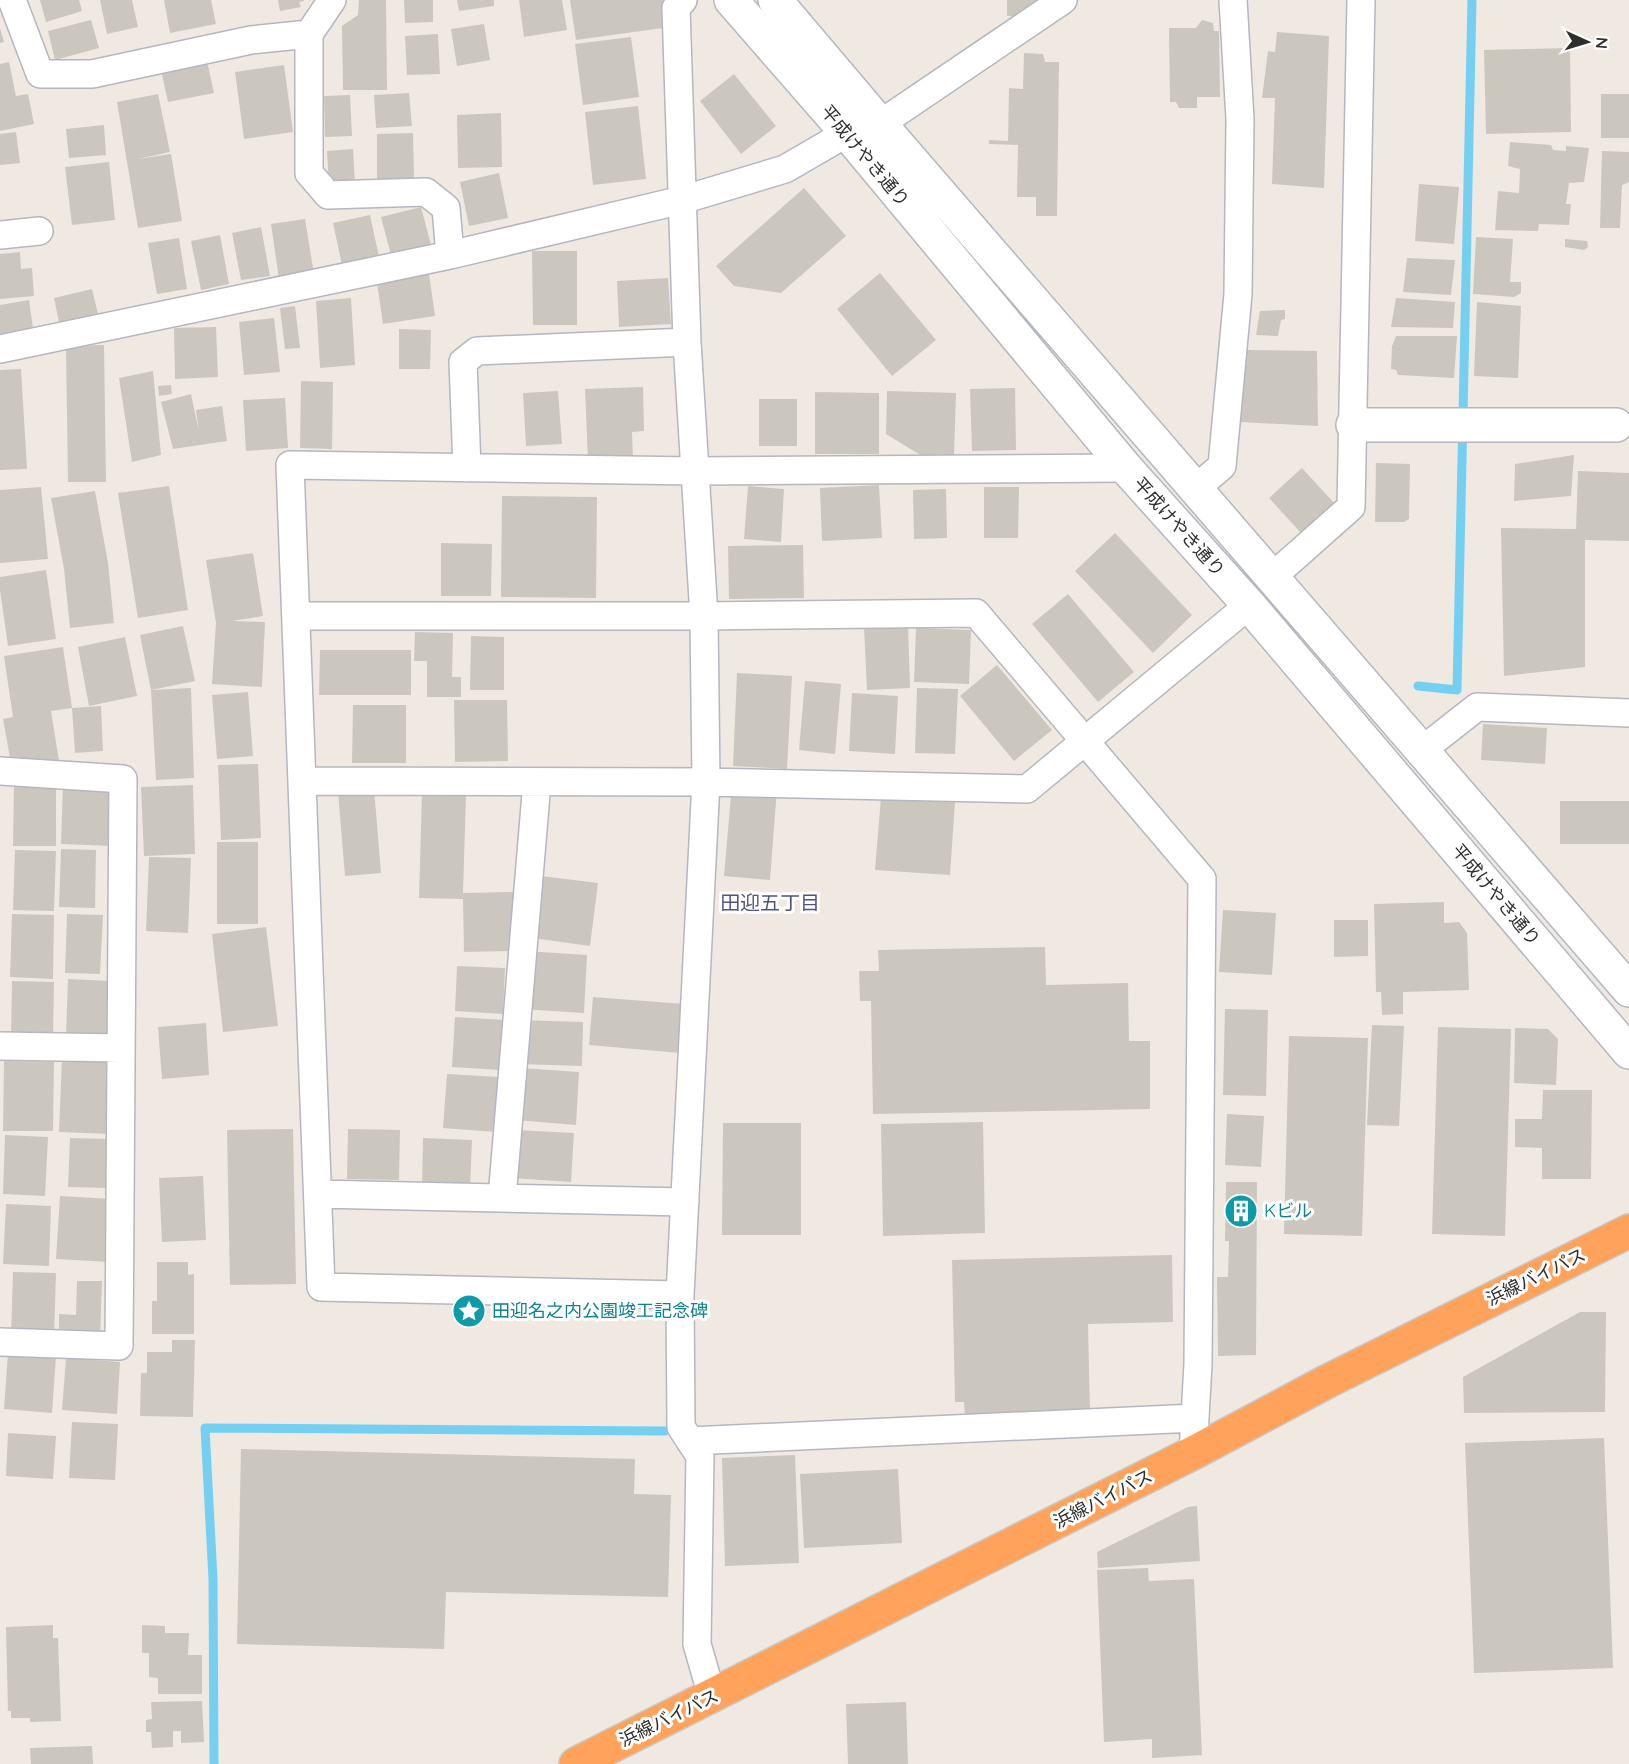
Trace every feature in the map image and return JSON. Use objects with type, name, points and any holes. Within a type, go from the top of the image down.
[{"type":"highway","name":"浜線バイパス","points":[[576,1764],[1193,1453],[1328,1381],[1629,1231]]},
{"type":"street","points":[[12,0],[40,74],[92,74],[251,40],[309,34]]},
{"type":"street","points":[[332,0],[309,34],[309,173],[328,195],[426,192],[446,208],[450,255]]},
{"type":"street","points":[[683,0],[676,8],[687,342],[704,616],[706,782],[680,1295],[681,1427],[700,1456],[697,1644],[712,1696]]},
{"type":"street","name":"平成けやき通り","points":[[731,0],[847,134],[1126,468],[1249,605],[1629,1052]]},
{"type":"street","name":"平成けやき通り","points":[[775,0],[1271,578],[1629,990]]},
{"type":"street","points":[[0,349],[450,255],[682,200],[785,169],[847,134],[880,124],[1063,0]]},
{"type":"street","points":[[1195,489],[1222,466],[1238,294],[1240,119],[1233,0]]},
{"type":"street","points":[[1271,578],[1351,507],[1361,0]]},
{"type":"street","points":[[0,235],[39,231]]},
{"type":"street","points":[[467,468],[462,362],[477,351],[687,342]]},
{"type":"street","points":[[1353,425],[1616,425]]},
{"type":"street","points":[[680,1295],[321,1287],[290,465],[695,471],[1126,468]]},
{"type":"street","points":[[302,781],[706,782],[1027,789],[1249,605]]},
{"type":"street","points":[[296,616],[976,613],[1203,879],[1198,1364],[1193,1453]]},
{"type":"street","points":[[1421,751],[1477,707],[1629,713]]},
{"type":"street","points":[[0,771],[123,779],[119,1346],[0,1342]]},
{"type":"street","points":[[502,1198],[537,782]]},
{"type":"street","points":[[0,1046],[121,1048]]},
{"type":"street","points":[[318,1194],[685,1202]]},
{"type":"street","points":[[690,1441],[1195,1418]]},
{"type":"building","points":[[40,0],[79,0],[82,11],[46,22]]},
{"type":"building","points":[[100,0],[132,0],[138,27],[107,34]]},
{"type":"building","points":[[164,0],[211,0],[216,24],[170,33]]},
{"type":"building","points":[[278,0],[304,1],[299,2],[301,7],[280,11]]},
{"type":"building","points":[[359,0],[386,0],[387,90],[343,90],[342,26],[358,15]]},
{"type":"building","points":[[404,0],[433,0],[433,22],[405,23]]},
{"type":"building","points":[[457,0],[494,0],[494,6],[459,11]]},
{"type":"building","points":[[519,0],[562,0],[567,30],[524,37]]},
{"type":"building","points":[[570,0],[666,0],[670,27],[576,40]]},
{"type":"building","points":[[1007,0],[1038,0],[1026,16],[1007,16]]},
{"type":"building","points":[[91,20],[99,48],[55,60],[48,31]]},
{"type":"building","points":[[1202,20],[1213,23],[1214,31],[1219,31],[1220,97],[1197,97],[1197,108],[1179,108],[1176,102],[1170,102],[1169,28],[1196,28]]},
{"type":"building","points":[[484,24],[490,60],[457,66],[451,29]]},
{"type":"building","points":[[0,28],[4,42],[0,43]]},
{"type":"building","points":[[1277,32],[1329,36],[1324,188],[1272,184],[1275,98],[1262,98],[1268,51],[1275,52]]},
{"type":"building","points":[[438,34],[440,74],[407,75],[405,36]]},
{"type":"building","points":[[631,37],[639,97],[583,105],[575,44]]},
{"type":"building","points":[[1570,48],[1571,132],[1486,134],[1484,50]]},
{"type":"building","points":[[1024,53],[1043,54],[1045,62],[1059,62],[1057,216],[1036,216],[1036,197],[1017,197],[1018,145],[989,144],[989,140],[1008,141],[1009,88],[1023,89]]},
{"type":"building","points":[[207,61],[214,93],[168,102],[161,70]]},
{"type":"building","points":[[9,62],[16,96],[28,94],[34,124],[0,131],[0,64]]},
{"type":"building","points":[[284,65],[293,132],[244,139],[235,72]]},
{"type":"building","points":[[734,74],[776,126],[741,154],[700,101]]},
{"type":"building","points":[[409,93],[412,126],[376,128],[374,95]]},
{"type":"building","points":[[158,94],[170,152],[138,159],[171,154],[182,221],[138,228],[117,102]]},
{"type":"building","points":[[1601,94],[1629,94],[1629,138],[1601,138]]},
{"type":"building","points":[[350,95],[352,136],[325,137],[324,96]]},
{"type":"building","points":[[638,106],[646,179],[593,185],[585,112]]},
{"type":"building","points":[[501,113],[502,167],[458,168],[457,115]]},
{"type":"building","points":[[104,125],[106,155],[69,158],[66,129]]},
{"type":"building","points":[[16,132],[20,163],[0,165],[0,134]]},
{"type":"building","points":[[413,133],[414,180],[377,181],[377,134]]},
{"type":"building","points":[[1510,142],[1551,145],[1553,150],[1566,151],[1566,146],[1589,148],[1584,182],[1569,183],[1566,204],[1571,204],[1569,225],[1539,224],[1538,231],[1495,230],[1498,191],[1519,193],[1520,169],[1508,166]]},
{"type":"building","points":[[353,149],[355,185],[329,187],[327,151]]},
{"type":"building","points":[[1602,151],[1629,152],[1629,182],[1622,185],[1620,228],[1600,228]]},
{"type":"building","points":[[109,162],[115,220],[72,225],[65,167]]},
{"type":"building","points":[[499,173],[508,218],[469,226],[460,182]]},
{"type":"building","points":[[1419,184],[1459,187],[1454,244],[1415,241]]},
{"type":"building","points":[[804,188],[846,236],[781,293],[734,286],[716,266]]},
{"type":"building","points":[[421,207],[431,245],[391,255],[381,217]]},
{"type":"building","points":[[370,215],[379,257],[342,265],[333,223]]},
{"type":"building","points":[[305,219],[314,274],[279,279],[271,224]]},
{"type":"building","points":[[261,227],[270,276],[241,280],[232,233]]},
{"type":"building","points":[[220,235],[229,284],[201,290],[191,241]]},
{"type":"building","points":[[1476,237],[1513,239],[1510,282],[1521,282],[1521,293],[1514,297],[1473,294]]},
{"type":"building","points":[[179,238],[187,289],[157,294],[148,243]]},
{"type":"building","points":[[1565,239],[1587,241],[1588,247],[1584,250],[1565,247]]},
{"type":"building","points":[[532,251],[577,251],[577,325],[533,325]]},
{"type":"building","points":[[20,252],[21,269],[32,268],[34,296],[0,299],[0,254]]},
{"type":"building","points":[[1407,258],[1455,260],[1451,295],[1403,292]]},
{"type":"building","points":[[880,273],[936,340],[892,376],[837,309]]},
{"type":"building","points":[[429,274],[435,316],[383,324],[377,283]]},
{"type":"building","points":[[668,278],[671,324],[619,327],[617,281]]},
{"type":"building","points":[[92,289],[99,318],[60,327],[54,298]]},
{"type":"building","points":[[351,298],[355,365],[320,368],[316,301]]},
{"type":"building","points":[[1396,298],[1455,302],[1453,328],[1391,327]]},
{"type":"building","points":[[29,300],[33,328],[0,334],[0,305]]},
{"type":"building","points":[[1477,302],[1521,306],[1518,378],[1474,376]]},
{"type":"building","points":[[295,306],[300,348],[285,349],[280,308]]},
{"type":"building","points":[[1285,310],[1285,319],[1281,320],[1278,336],[1256,335],[1260,311]]},
{"type":"building","points":[[274,318],[280,372],[244,375],[239,322]]},
{"type":"building","points":[[216,327],[218,377],[175,379],[174,328]]},
{"type":"building","points":[[399,329],[431,330],[430,369],[399,369]]},
{"type":"building","points":[[1396,336],[1457,336],[1454,378],[1398,375],[1396,370],[1391,369],[1392,346]]},
{"type":"building","points":[[104,345],[106,482],[68,482],[66,346]]},
{"type":"building","points":[[1246,350],[1317,351],[1318,426],[1240,422]]},
{"type":"building","points":[[21,369],[27,469],[0,470],[0,370]]},
{"type":"building","points":[[153,371],[161,455],[132,462],[119,378]]},
{"type":"building","points":[[301,381],[333,382],[332,449],[300,448]]},
{"type":"building","points":[[171,385],[172,394],[159,396],[158,386]]},
{"type":"building","points":[[643,387],[644,431],[632,432],[633,459],[588,461],[585,389]]},
{"type":"building","points":[[1015,388],[1016,450],[972,451],[970,389]]},
{"type":"building","points":[[558,391],[562,444],[526,446],[523,393]]},
{"type":"building","points":[[887,391],[956,393],[954,456],[922,456],[886,434]]},
{"type":"building","points":[[815,392],[879,393],[879,454],[815,454]]},
{"type":"building","points":[[191,394],[199,432],[196,410],[222,406],[227,441],[173,449],[161,402]]},
{"type":"building","points":[[285,398],[288,448],[246,451],[243,400]]},
{"type":"building","points":[[759,399],[797,399],[797,446],[759,446]]},
{"type":"building","points":[[1574,455],[1571,496],[1514,501],[1515,464]]},
{"type":"building","points":[[1376,463],[1410,464],[1409,519],[1404,522],[1375,522]]},
{"type":"building","points":[[1302,468],[1334,503],[1301,533],[1269,498]]},
{"type":"building","points":[[1578,471],[1629,473],[1629,541],[1585,540],[1585,667],[1504,676],[1501,528],[1576,529]]},
{"type":"building","points":[[879,485],[882,538],[822,541],[820,488]]},
{"type":"building","points":[[169,486],[188,610],[138,618],[118,493]]},
{"type":"building","points":[[748,486],[784,489],[781,542],[744,539]]},
{"type":"building","points":[[41,487],[48,559],[0,563],[0,490]]},
{"type":"building","points":[[984,487],[1019,487],[1018,538],[984,538]]},
{"type":"building","points":[[946,489],[947,538],[914,539],[913,490]]},
{"type":"building","points":[[95,491],[108,563],[114,623],[70,628],[64,569],[51,498]]},
{"type":"building","points":[[502,496],[597,497],[596,598],[501,597]]},
{"type":"building","points":[[1115,533],[1192,615],[1153,653],[1075,571]]},
{"type":"building","points":[[441,543],[492,544],[491,596],[441,596]]},
{"type":"building","points":[[803,545],[804,598],[729,599],[728,546]]},
{"type":"building","points":[[253,553],[263,616],[232,621],[265,622],[262,687],[212,684],[216,623],[206,560]]},
{"type":"building","points":[[46,570],[56,639],[8,646],[0,577]]},
{"type":"building","points":[[1068,594],[1134,672],[1098,702],[1032,624]]},
{"type":"building","points":[[908,625],[910,688],[867,690],[864,627]]},
{"type":"building","points":[[183,626],[195,681],[151,690],[140,635]]},
{"type":"building","points":[[916,628],[971,630],[969,684],[914,682]]},
{"type":"building","points":[[415,632],[453,633],[452,677],[461,677],[461,697],[427,697],[427,661],[414,661]]},
{"type":"building","points":[[471,636],[504,637],[504,690],[470,690]]},
{"type":"building","points":[[125,637],[137,696],[89,706],[78,647]]},
{"type":"building","points":[[63,647],[72,708],[51,711],[59,761],[12,769],[3,719],[13,717],[4,656]]},
{"type":"building","points":[[320,650],[411,650],[411,695],[319,695]]},
{"type":"building","points":[[997,665],[1052,730],[1014,761],[960,696]]},
{"type":"building","points":[[737,673],[792,676],[787,769],[733,766]]},
{"type":"building","points":[[805,681],[841,684],[835,754],[799,750]]},
{"type":"building","points":[[191,688],[194,778],[156,780],[151,690]]},
{"type":"building","points":[[917,688],[958,689],[955,754],[915,753]]},
{"type":"building","points":[[248,692],[253,756],[217,759],[212,695]]},
{"type":"building","points":[[852,693],[898,696],[895,754],[849,751]]},
{"type":"building","points":[[454,700],[507,700],[508,761],[455,762]]},
{"type":"building","points":[[353,705],[406,705],[406,763],[352,763]]},
{"type":"building","points":[[101,706],[103,751],[75,753],[72,708]]},
{"type":"building","points":[[1483,724],[1547,728],[1545,764],[1481,760]]},
{"type":"building","points":[[258,764],[261,838],[221,840],[218,765]]},
{"type":"building","points":[[63,784],[114,786],[112,846],[61,844]]},
{"type":"building","points":[[732,784],[777,788],[770,880],[724,876]]},
{"type":"building","points":[[193,785],[195,854],[144,856],[141,787]]},
{"type":"building","points":[[14,786],[56,787],[56,846],[13,846]]},
{"type":"building","points":[[374,788],[381,873],[345,876],[338,792]]},
{"type":"building","points":[[422,793],[466,795],[463,893],[513,892],[514,951],[464,952],[463,899],[419,898]]},
{"type":"building","points":[[881,797],[955,802],[950,875],[875,870]]},
{"type":"building","points":[[1560,801],[1629,801],[1629,844],[1560,844]]},
{"type":"building","points":[[217,842],[258,842],[258,924],[217,924]]},
{"type":"building","points":[[61,849],[96,850],[95,908],[59,907]]},
{"type":"building","points":[[15,850],[56,851],[54,911],[13,910]]},
{"type":"building","points":[[149,857],[191,858],[188,933],[146,931]]},
{"type":"building","points":[[541,876],[598,883],[590,946],[533,938]]},
{"type":"building","points":[[1444,902],[1444,923],[1459,922],[1467,933],[1469,990],[1403,992],[1403,1014],[1382,1015],[1381,992],[1376,992],[1374,904]]},
{"type":"building","points":[[1223,910],[1276,913],[1272,975],[1219,972]]},
{"type":"building","points":[[12,914],[54,915],[53,979],[10,977]]},
{"type":"building","points":[[67,914],[103,915],[100,974],[65,973]]},
{"type":"building","points":[[1334,920],[1368,920],[1368,956],[1334,957]]},
{"type":"building","points":[[266,927],[278,1026],[223,1032],[212,934]]},
{"type":"building","points":[[1045,947],[1046,985],[1128,983],[1129,1041],[1150,1041],[1150,1109],[873,1114],[871,1001],[860,1001],[859,971],[879,971],[878,950]]},
{"type":"building","points":[[525,951],[587,955],[584,1013],[521,1009]]},
{"type":"building","points":[[457,966],[505,968],[503,1014],[455,1011]]},
{"type":"building","points":[[68,979],[110,981],[108,1038],[66,1036]]},
{"type":"building","points":[[12,981],[54,982],[53,1040],[11,1039]]},
{"type":"building","points":[[593,997],[684,1004],[680,1053],[589,1045]]},
{"type":"building","points":[[1225,1009],[1268,1010],[1266,1096],[1223,1095]]},
{"type":"building","points":[[455,1017],[504,1020],[501,1070],[452,1067]]},
{"type":"building","points":[[519,1020],[583,1022],[582,1066],[518,1064]]},
{"type":"building","points":[[206,1023],[209,1075],[162,1079],[158,1027]]},
{"type":"building","points":[[1372,1025],[1404,1026],[1399,1126],[1367,1125]]},
{"type":"building","points":[[1438,1027],[1511,1029],[1505,1236],[1432,1234]]},
{"type":"building","points":[[1515,1028],[1548,1029],[1558,1039],[1556,1085],[1514,1083]]},
{"type":"building","points":[[1289,1036],[1368,1038],[1362,1236],[1284,1234]]},
{"type":"building","points":[[62,1058],[115,1060],[111,1134],[59,1132]]},
{"type":"building","points":[[4,1061],[54,1062],[53,1131],[3,1131]]},
{"type":"building","points":[[520,1068],[579,1072],[576,1125],[516,1120]]},
{"type":"building","points":[[447,1074],[499,1077],[496,1132],[443,1128]]},
{"type":"building","points":[[1543,1090],[1592,1090],[1591,1179],[1542,1179],[1542,1148],[1515,1147],[1515,1119],[1542,1119]]},
{"type":"building","points":[[1227,1114],[1264,1116],[1261,1167],[1225,1165]]},
{"type":"building","points":[[983,1122],[985,1233],[883,1236],[881,1124]]},
{"type":"building","points":[[723,1123],[801,1123],[801,1235],[722,1235]]},
{"type":"building","points":[[293,1129],[296,1284],[230,1285],[227,1130]]},
{"type":"building","points":[[348,1129],[400,1130],[399,1180],[347,1179]]},
{"type":"building","points":[[515,1130],[574,1133],[571,1182],[512,1178]]},
{"type":"building","points":[[5,1135],[48,1137],[45,1196],[3,1194]]},
{"type":"building","points":[[70,1138],[109,1139],[107,1188],[68,1187]]},
{"type":"building","points":[[423,1138],[472,1140],[470,1188],[422,1187]]},
{"type":"building","points":[[203,1176],[206,1240],[162,1242],[159,1178]]},
{"type":"building","points":[[1226,1182],[1257,1182],[1256,1355],[1218,1356],[1217,1277],[1228,1277],[1229,1241],[1225,1241]]},
{"type":"building","points":[[60,1196],[112,1199],[109,1262],[56,1259]]},
{"type":"building","points":[[6,1204],[51,1206],[49,1266],[3,1264]]},
{"type":"building","points":[[1172,1255],[1173,1322],[1088,1324],[1090,1414],[965,1416],[964,1402],[955,1402],[952,1260]]},
{"type":"building","points":[[157,1262],[188,1262],[188,1275],[194,1274],[194,1334],[152,1334],[152,1301],[157,1301]]},
{"type":"building","points":[[13,1272],[56,1273],[54,1337],[11,1336]]},
{"type":"building","points":[[77,1281],[102,1281],[100,1340],[59,1339],[59,1314],[76,1315]]},
{"type":"building","points":[[1580,1312],[1606,1312],[1605,1412],[1464,1413],[1463,1377]]},
{"type":"building","points":[[172,1340],[195,1340],[193,1417],[140,1416],[141,1373],[147,1373],[147,1352],[172,1352]]},
{"type":"building","points":[[8,1353],[56,1356],[52,1413],[4,1409]]},
{"type":"building","points":[[66,1358],[120,1362],[117,1414],[62,1410]]},
{"type":"building","points":[[72,1422],[118,1424],[115,1480],[69,1478]]},
{"type":"building","points":[[8,1433],[56,1436],[53,1479],[6,1476]]},
{"type":"building","points":[[1604,1438],[1613,1668],[1474,1673],[1465,1443]]},
{"type":"building","points":[[241,1449],[635,1459],[634,1494],[671,1495],[668,1597],[446,1592],[444,1649],[237,1644]]},
{"type":"building","points":[[795,1455],[799,1563],[725,1566],[722,1458]]},
{"type":"building","points":[[898,1469],[902,1543],[804,1548],[800,1474]]},
{"type":"building","points":[[1197,1506],[1200,1561],[1098,1568],[1097,1552],[1188,1507]]},
{"type":"building","points":[[1148,1568],[1149,1581],[1194,1579],[1202,1755],[1152,1758],[1152,1739],[1104,1742],[1097,1570]]},
{"type":"building","points":[[53,1625],[53,1638],[58,1638],[61,1721],[30,1722],[30,1718],[11,1718],[11,1711],[8,1711],[6,1627]]},
{"type":"building","points":[[142,1625],[165,1626],[165,1633],[189,1633],[188,1655],[202,1655],[202,1694],[158,1694],[158,1678],[149,1677],[149,1653],[142,1653]]},
{"type":"building","points":[[202,1701],[204,1742],[181,1743],[181,1731],[173,1731],[173,1747],[152,1748],[151,1732],[146,1732],[146,1720],[152,1719],[151,1702]]},
{"type":"building","points":[[906,1702],[908,1764],[848,1764],[846,1704]]},
{"type":"building","points":[[92,1746],[93,1764],[31,1764],[30,1748]]},
{"type":"waterway","points":[[1418,686],[1457,690],[1472,0]]},
{"type":"waterway","points":[[214,1764],[213,1579],[205,1428],[665,1431]]},
{"type":"place","name":"Kビル","points":[[1241,1211]]},
{"type":"place","name":"田迎名之内公園竣工記念碑","points":[[469,1311]]},
{"type":"district","name":"田迎五丁目","points":[[770,903]]}]
